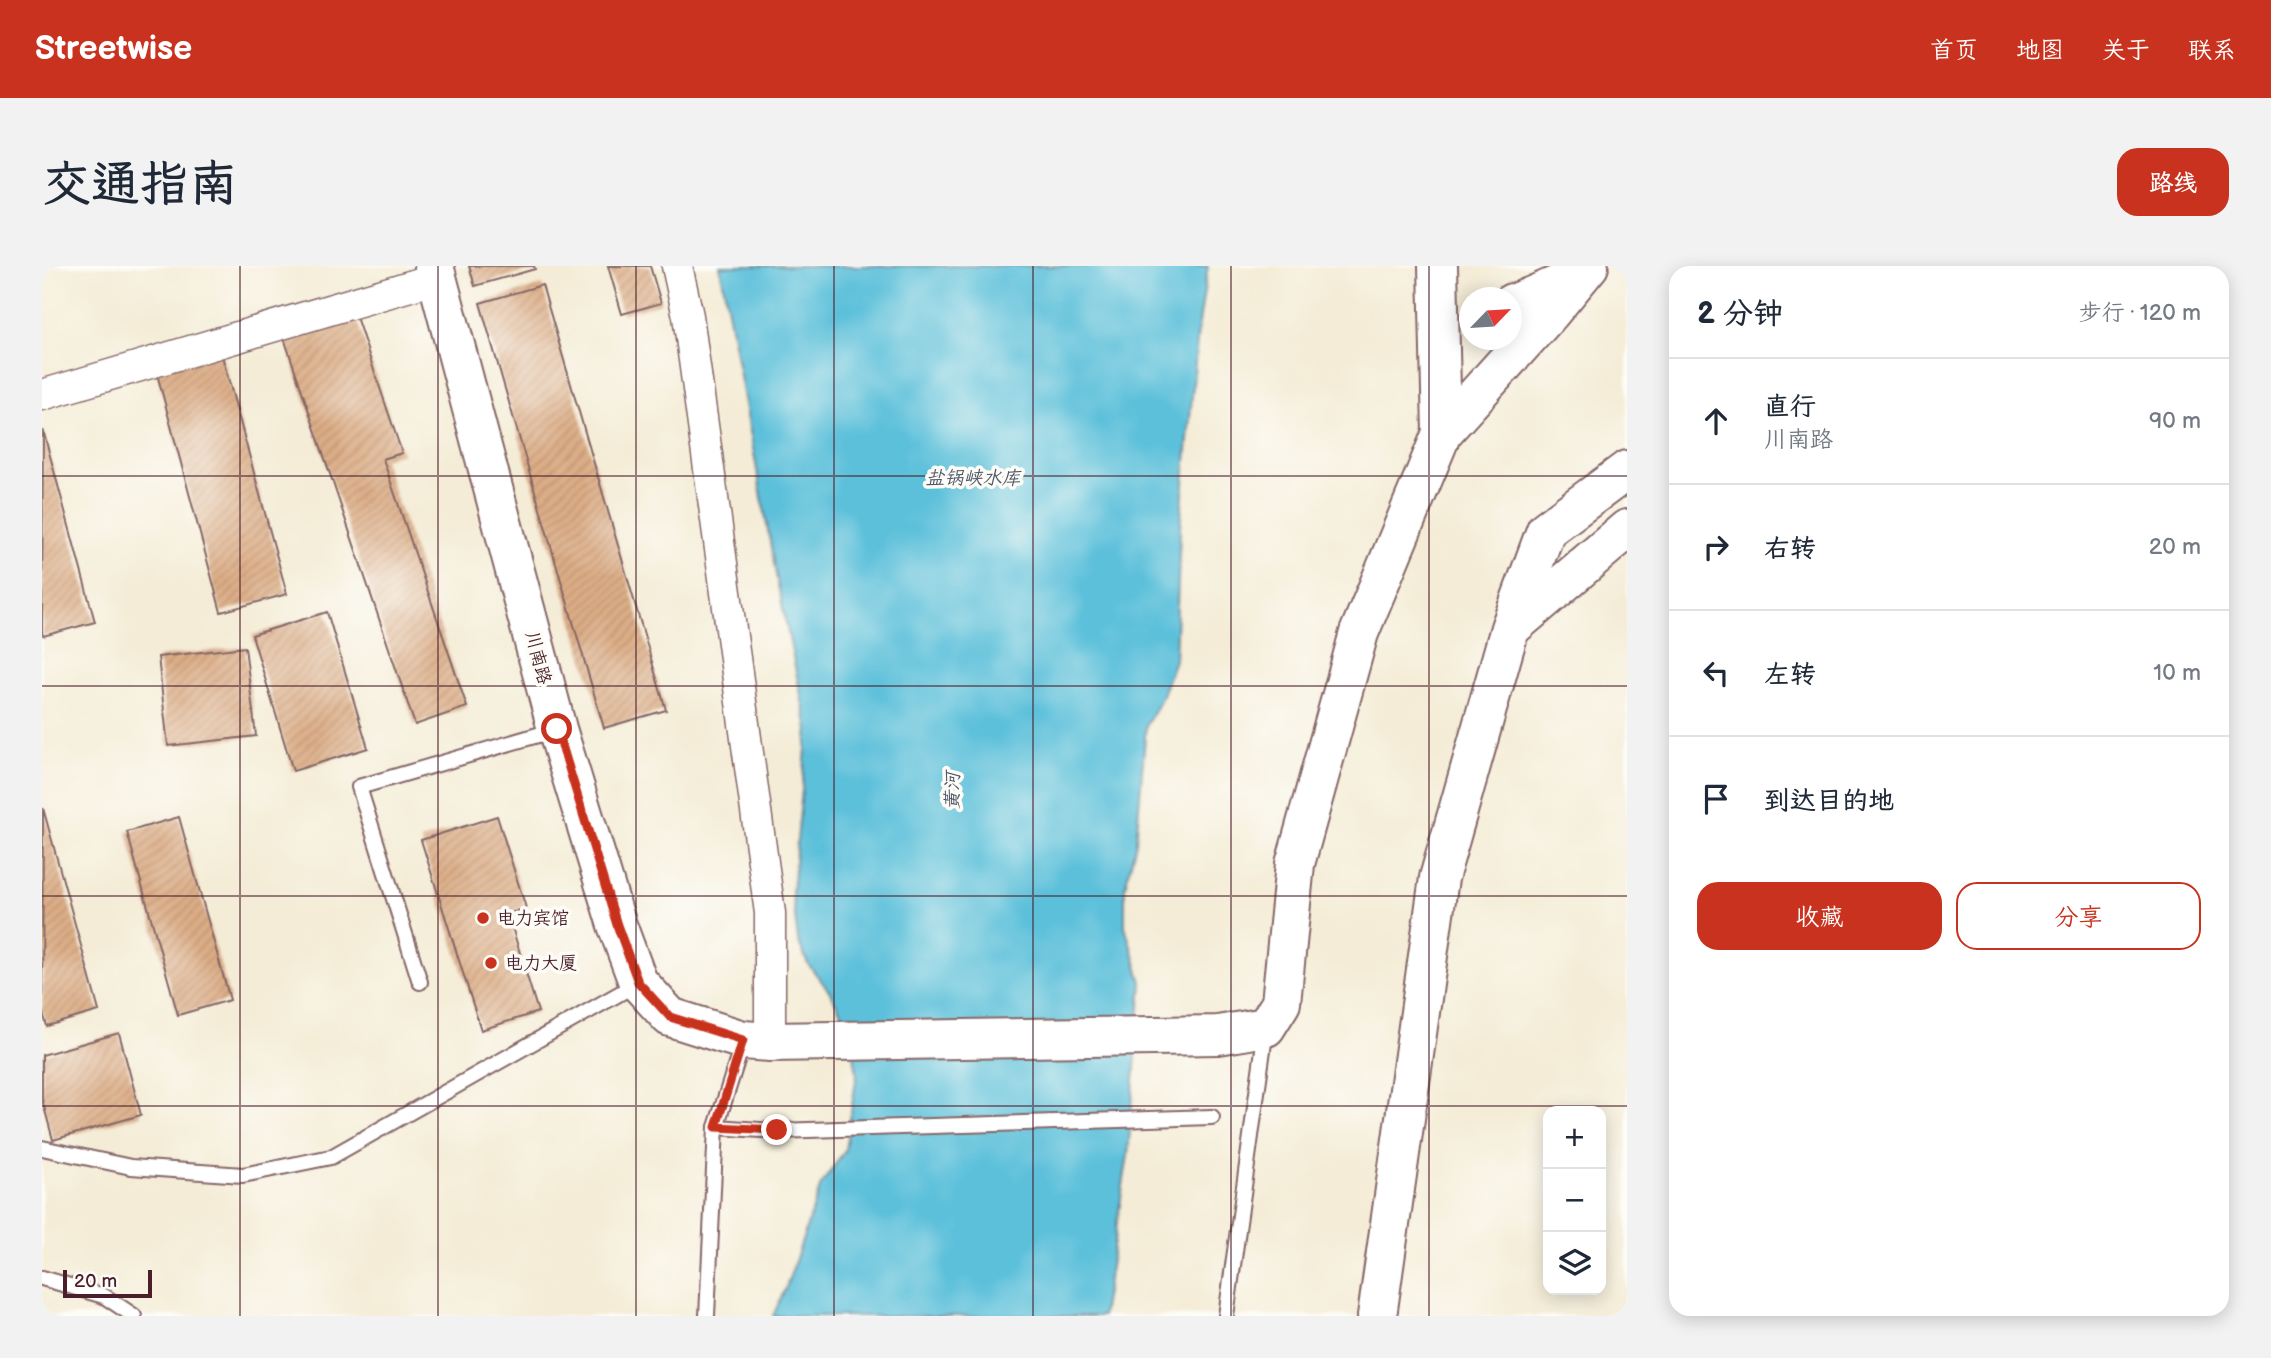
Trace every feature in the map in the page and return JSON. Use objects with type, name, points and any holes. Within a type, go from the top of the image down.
[{"type":"main road","points":[[1438,266],[1442,433]]},
{"type":"main road","points":[[1452,266],[1461,287]]},
{"type":"main road","points":[[1266,1027],[1281,1003],[1295,864],[1359,633],[1442,433],[1585,270]]},
{"type":"main road","points":[[1522,300],[1585,270]]},
{"type":"main road","name":"川南路","points":[[435,272],[557,729],[617,925],[638,982],[670,1017],[756,1041],[1218,1035],[1266,1027]]},
{"type":"main road","points":[[1377,1316],[1439,878],[1510,628],[1546,530],[1627,470]]},
{"type":"main road","points":[[1510,628],[1627,529]]},
{"type":"street","points":[[677,266],[688,316],[770,914],[756,1041]]},
{"type":"street","points":[[42,395],[435,272]]},
{"type":"lane","points":[[420,982],[359,787],[557,729]]},
{"type":"lane","points":[[42,1148],[131,1167],[243,1175],[331,1157],[638,982]]},
{"type":"lane","points":[[1226,1316],[1266,1027]]},
{"type":"lane","points":[[707,1316],[716,1127],[756,1041]]},
{"type":"lane","points":[[716,1127],[777,1130],[1212,1117]]},
{"type":"lane","points":[[42,1278],[104,1296],[134,1316]]},
{"type":"water","name":"盐锅峡水库","points":[[720,266],[1208,266],[1198,329],[1180,528],[1175,660],[1160,700],[1146,725],[1136,842],[1125,887],[1125,926],[1142,982],[1128,1155],[1102,1316],[773,1316],[787,1285],[821,1185],[845,1150],[857,1074],[850,1030],[830,992],[808,964],[798,940],[792,892],[808,729],[777,580]]},
{"type":"building","points":[[469,266],[534,266],[535,269],[475,286]]},
{"type":"building","points":[[608,266],[650,266],[661,303],[622,314]]},
{"type":"building","points":[[542,285],[666,710],[604,728],[480,303]]},
{"type":"building","points":[[354,311],[402,453],[383,459],[467,707],[415,725],[283,335]]},
{"type":"building","points":[[221,352],[287,594],[221,612],[156,370]]},
{"type":"building","points":[[43,430],[95,622],[43,636],[42,632]]},
{"type":"building","points":[[327,612],[368,748],[293,771],[252,635]]},
{"type":"building","points":[[245,647],[256,736],[168,746],[158,657]]},
{"type":"building","points":[[43,808],[99,1011],[47,1026],[42,1010]]},
{"type":"building","name":"电力大厦","points":[[497,816],[526,908],[508,914],[538,1012],[481,1030],[421,840]]},
{"type":"building","points":[[179,817],[230,1000],[178,1015],[127,832]]},
{"type":"building","points":[[119,1033],[141,1115],[53,1140],[42,1099],[42,1055]]},
{"type":"place","name":"电力宾馆","points":[[483,918]]},
{"type":"place","name":"电力大厦","points":[[491,963]]},
{"type":"route","points":[[557,729],[617,925],[638,982],[670,1017],[743,1040],[716,1127],[777,1130]]},
{"type":"water label","name":"黄河","points":[[953,791]]}]
